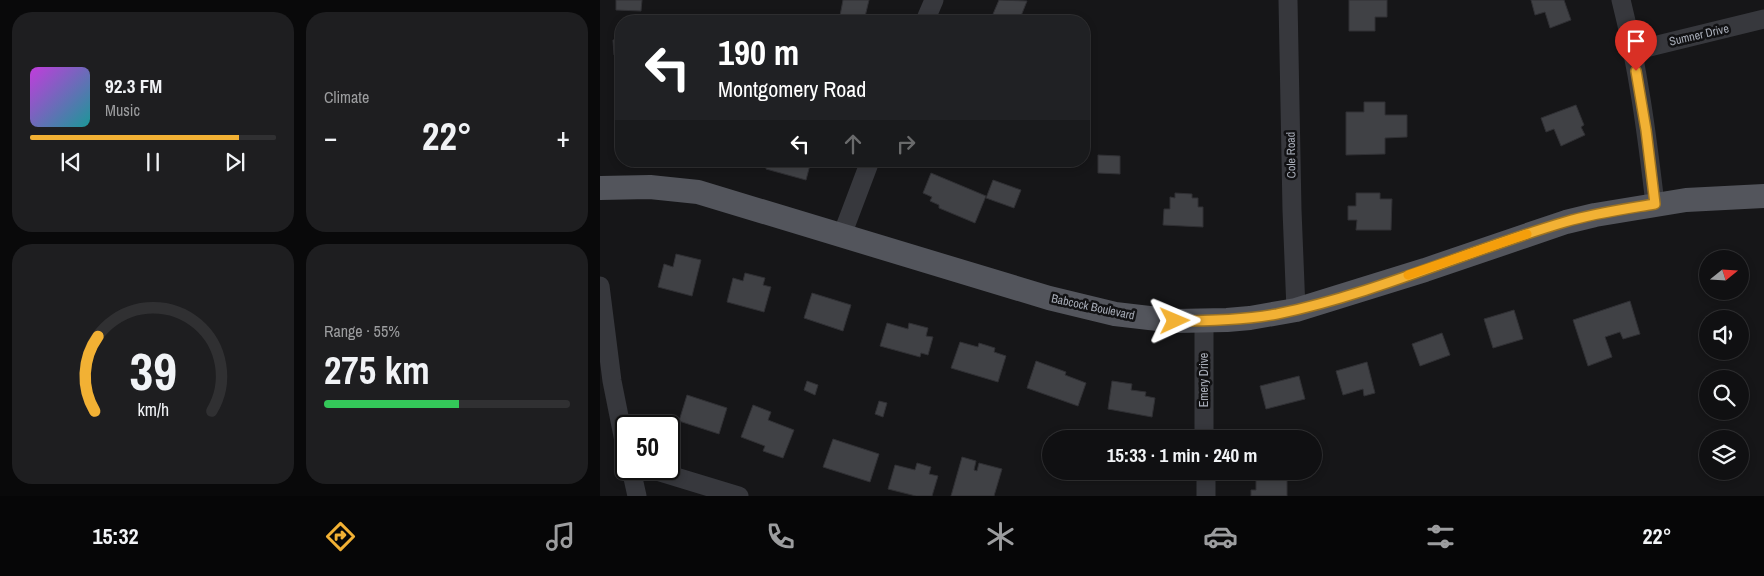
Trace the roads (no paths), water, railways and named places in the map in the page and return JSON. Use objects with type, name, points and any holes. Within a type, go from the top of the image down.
[{"type":"main road","name":"Babcock Boulevard","points":[[600,188],[650,187],[698,192],[1020,290],[1115,314],[1175,321],[1250,318],[1296,310],[1426,270],[1566,222],[1602,213],[1686,200],[1764,196]]},
{"type":"street","points":[[928,15],[934,0]]},
{"type":"street","name":"Cole Road","points":[[1288,0],[1296,310]]},
{"type":"street","points":[[1621,0],[1633,51],[1646,130],[1655,204]]},
{"type":"street","name":"Sumner Drive","points":[[1633,51],[1764,20]]},
{"type":"street","points":[[842,235],[868,167]]},
{"type":"street","points":[[600,286],[612,381],[619,415]]},
{"type":"street","name":"Emery Drive","points":[[1204,321],[1204,430]]},
{"type":"street","points":[[680,478],[740,496]]},
{"type":"street","points":[[633,480],[637,496]]},
{"type":"street","points":[[1206,480],[1206,496]]}]
